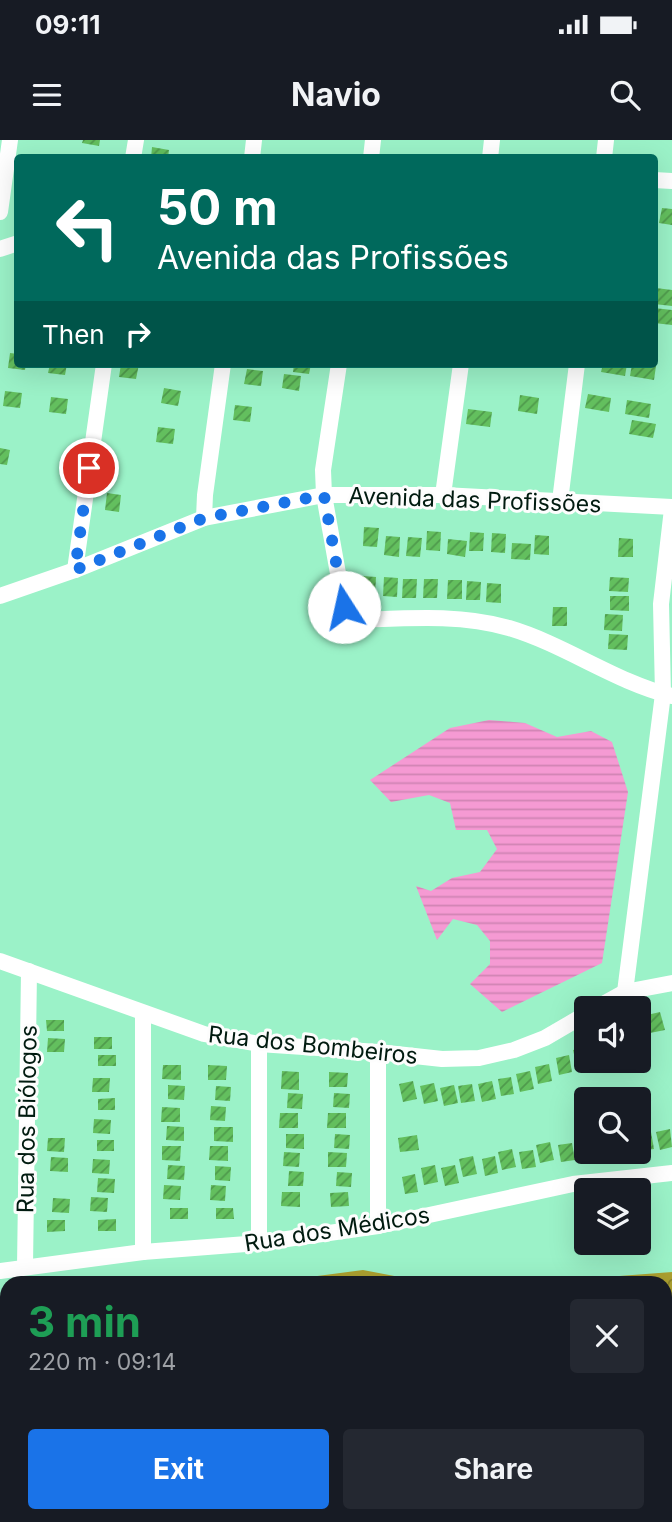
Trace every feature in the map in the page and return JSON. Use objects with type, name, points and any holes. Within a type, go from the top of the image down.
[{"type":"street","points":[[0,212],[10,140]]},
{"type":"street","points":[[75,570],[103,368]]},
{"type":"street","points":[[204,518],[222,368]]},
{"type":"street","points":[[338,368],[323,470],[324,495],[344,607],[350,617],[360,620],[447,618],[510,628],[633,684],[668,695]]},
{"type":"street","points":[[443,495],[460,368]]},
{"type":"street","points":[[560,501],[577,368]]},
{"type":"street","name":"Avenida das Profissões","points":[[0,596],[75,570],[204,518],[324,495],[443,495],[672,508]]},
{"type":"street","points":[[625,992],[668,695],[661,604],[672,508]]},
{"type":"street","name":"Rua dos Bombeiros","points":[[0,961],[204,1034],[260,1044],[442,1059],[479,1058],[514,1050],[574,1020]]},
{"type":"street","name":"Rua dos Biólogos","points":[[25,1266],[29,971]]},
{"type":"street","points":[[618,996],[625,992],[672,983]]},
{"type":"street","points":[[143,1014],[143,1252]]},
{"type":"street","points":[[259,1243],[260,1044]]},
{"type":"street","points":[[378,1052],[378,1226]]},
{"type":"street","name":"Rua dos Médicos","points":[[0,1271],[143,1252],[259,1243],[378,1226],[573,1184],[672,1173]]},
{"type":"green space","points":[[363,1270],[394,1276],[317,1276]]},
{"type":"green space","points":[[672,1272],[672,1276],[619,1276]]},
{"type":"shaded area","points":[[489,720],[525,723],[557,737],[591,731],[612,742],[628,792],[602,963],[502,1012],[470,984],[490,964],[490,941],[477,925],[453,919],[437,940],[416,886],[431,891],[452,878],[480,872],[497,849],[487,830],[456,830],[450,803],[429,795],[391,802],[370,780],[450,728]]},
{"type":"building","points":[[83,140],[100,140],[99,146],[82,143]]},
{"type":"building","points":[[152,147],[169,150],[168,154],[151,154]]},
{"type":"building","points":[[662,208],[672,209],[672,225],[659,223]]},
{"type":"building","points":[[658,288],[672,290],[672,306],[658,304]]},
{"type":"building","points":[[658,308],[672,310],[672,325],[658,323]]},
{"type":"building","points":[[10,353],[14,354],[14,368],[25,368],[25,370],[8,368]]},
{"type":"building","points":[[49,368],[66,368],[65,375],[48,373]]},
{"type":"building","points":[[120,368],[138,368],[136,379],[119,377]]},
{"type":"building","points":[[294,368],[310,368],[309,374],[293,372]]},
{"type":"building","points":[[602,368],[626,368],[625,376],[601,372]]},
{"type":"building","points":[[631,368],[656,368],[654,380],[630,376]]},
{"type":"building","points":[[247,369],[263,371],[261,386],[244,384]]},
{"type":"building","points":[[284,374],[301,376],[299,391],[282,388]]},
{"type":"building","points":[[164,388],[181,391],[178,406],[161,403]]},
{"type":"building","points":[[5,391],[22,393],[20,408],[3,406]]},
{"type":"building","points":[[588,394],[611,398],[609,412],[585,408]]},
{"type":"building","points":[[520,395],[539,398],[537,414],[518,411]]},
{"type":"building","points":[[51,397],[68,399],[66,414],[49,412]]},
{"type":"building","points":[[627,400],[651,404],[649,418],[625,414]]},
{"type":"building","points":[[235,405],[252,407],[250,422],[233,420]]},
{"type":"building","points":[[468,409],[492,412],[490,427],[466,424]]},
{"type":"building","points":[[632,420],[656,424],[653,438],[629,434]]},
{"type":"building","points":[[158,427],[175,429],[173,444],[156,442]]},
{"type":"building","points":[[0,448],[10,450],[7,465],[0,464]]},
{"type":"building","points":[[107,493],[121,495],[119,512],[105,510]]},
{"type":"building","points":[[364,527],[379,528],[377,547],[363,546]]},
{"type":"building","points":[[427,531],[441,532],[440,551],[426,550]]},
{"type":"building","points":[[470,532],[484,533],[483,551],[469,551]]},
{"type":"building","points":[[492,533],[506,534],[505,553],[491,552]]},
{"type":"building","points":[[535,535],[549,536],[549,555],[534,554]]},
{"type":"building","points":[[386,536],[400,537],[399,557],[384,555]]},
{"type":"building","points":[[408,537],[422,538],[420,557],[406,556]]},
{"type":"building","points":[[619,538],[633,539],[633,557],[618,557]]},
{"type":"building","points":[[448,539],[467,541],[465,557],[447,554]]},
{"type":"building","points":[[512,543],[531,544],[530,560],[511,559]]},
{"type":"building","points":[[362,576],[376,577],[375,596],[361,595]]},
{"type":"building","points":[[384,577],[398,578],[397,597],[383,596]]},
{"type":"building","points":[[610,577],[629,578],[628,592],[609,591]]},
{"type":"building","points":[[403,579],[417,579],[416,598],[402,598]]},
{"type":"building","points":[[424,579],[438,579],[437,598],[423,598]]},
{"type":"building","points":[[448,580],[462,580],[462,599],[447,599]]},
{"type":"building","points":[[467,581],[481,582],[480,600],[466,600]]},
{"type":"building","points":[[487,583],[501,584],[501,603],[486,602]]},
{"type":"building","points":[[610,596],[629,596],[629,611],[610,610]]},
{"type":"building","points":[[553,607],[567,607],[567,626],[552,626]]},
{"type":"building","points":[[605,614],[623,615],[622,631],[604,630]]},
{"type":"building","points":[[609,634],[628,635],[627,650],[608,649]]},
{"type":"building","points":[[660,1012],[665,1030],[651,1033],[651,1014]]},
{"type":"building","points":[[46,1020],[64,1020],[64,1031],[47,1031]]},
{"type":"building","points":[[94,1037],[112,1037],[112,1049],[94,1049]]},
{"type":"building","points":[[48,1038],[65,1039],[64,1052],[47,1052]]},
{"type":"building","points":[[98,1055],[116,1055],[116,1066],[98,1066]]},
{"type":"building","points":[[569,1055],[572,1072],[559,1075],[556,1058]]},
{"type":"building","points":[[549,1064],[552,1081],[538,1084],[535,1067]]},
{"type":"building","points":[[163,1065],[181,1065],[181,1080],[162,1079]]},
{"type":"building","points":[[208,1065],[227,1066],[226,1080],[208,1080]]},
{"type":"building","points":[[282,1071],[299,1072],[299,1090],[281,1089]]},
{"type":"building","points":[[530,1071],[534,1089],[520,1092],[516,1074]]},
{"type":"building","points":[[329,1072],[348,1073],[347,1087],[329,1087]]},
{"type":"building","points":[[511,1077],[514,1094],[501,1096],[498,1079]]},
{"type":"building","points":[[93,1078],[110,1078],[109,1092],[92,1092]]},
{"type":"building","points":[[413,1081],[417,1099],[403,1102],[399,1084]]},
{"type":"building","points":[[492,1081],[496,1099],[482,1102],[478,1084]]},
{"type":"building","points":[[434,1083],[438,1101],[424,1104],[420,1086]]},
{"type":"building","points":[[472,1084],[475,1101],[461,1103],[458,1086]]},
{"type":"building","points":[[168,1085],[185,1086],[184,1100],[168,1099]]},
{"type":"building","points":[[454,1085],[458,1103],[444,1106],[440,1088]]},
{"type":"building","points":[[216,1086],[231,1087],[230,1101],[215,1100]]},
{"type":"building","points":[[288,1093],[303,1094],[302,1109],[287,1108]]},
{"type":"building","points":[[334,1093],[350,1094],[349,1108],[333,1107]]},
{"type":"building","points":[[115,1098],[115,1110],[98,1110],[98,1099]]},
{"type":"building","points":[[211,1106],[226,1107],[225,1121],[210,1120]]},
{"type":"building","points":[[162,1107],[180,1108],[180,1122],[161,1122]]},
{"type":"building","points":[[280,1113],[298,1113],[298,1128],[279,1128]]},
{"type":"building","points":[[328,1113],[346,1113],[346,1128],[327,1128]]},
{"type":"building","points":[[94,1119],[111,1120],[110,1134],[93,1133]]},
{"type":"building","points":[[167,1126],[184,1127],[184,1141],[166,1140]]},
{"type":"building","points":[[214,1127],[233,1127],[233,1142],[214,1141]]},
{"type":"building","points":[[670,1129],[672,1147],[660,1150],[656,1132]]},
{"type":"building","points":[[286,1134],[304,1134],[304,1149],[286,1148]]},
{"type":"building","points":[[335,1134],[350,1135],[349,1149],[334,1148]]},
{"type":"building","points":[[417,1135],[419,1150],[400,1152],[398,1138]]},
{"type":"building","points":[[48,1138],[65,1138],[64,1152],[47,1151]]},
{"type":"building","points":[[97,1140],[114,1140],[114,1151],[97,1151]]},
{"type":"building","points":[[550,1142],[554,1160],[540,1163],[536,1145]]},
{"type":"building","points":[[572,1143],[574,1160],[561,1162],[558,1145]]},
{"type":"building","points":[[162,1146],[181,1146],[180,1161],[162,1160]]},
{"type":"building","points":[[210,1146],[228,1146],[228,1161],[209,1160]]},
{"type":"building","points":[[512,1149],[516,1167],[502,1170],[498,1152]]},
{"type":"building","points":[[533,1150],[536,1167],[522,1169],[519,1152]]},
{"type":"building","points":[[284,1152],[300,1153],[299,1167],[283,1166]]},
{"type":"building","points":[[328,1152],[347,1153],[346,1167],[328,1167]]},
{"type":"building","points":[[473,1156],[477,1174],[463,1177],[459,1159]]},
{"type":"building","points":[[495,1156],[498,1173],[485,1176],[482,1159]]},
{"type":"building","points":[[51,1157],[68,1158],[68,1172],[50,1171]]},
{"type":"building","points":[[93,1159],[110,1160],[109,1174],[92,1173]]},
{"type":"building","points":[[168,1165],[185,1166],[184,1180],[167,1179]]},
{"type":"building","points":[[435,1165],[438,1182],[424,1185],[421,1168]]},
{"type":"building","points":[[455,1165],[459,1183],[445,1186],[441,1168]]},
{"type":"building","points":[[215,1166],[231,1167],[230,1181],[215,1180]]},
{"type":"building","points":[[289,1171],[304,1172],[303,1186],[288,1186]]},
{"type":"building","points":[[337,1172],[352,1173],[351,1187],[336,1186]]},
{"type":"building","points":[[415,1174],[418,1192],[405,1194],[402,1177]]},
{"type":"building","points":[[98,1178],[115,1179],[114,1193],[97,1192]]},
{"type":"building","points":[[164,1185],[181,1186],[180,1200],[163,1199]]},
{"type":"building","points":[[211,1185],[226,1186],[225,1201],[210,1200]]},
{"type":"building","points":[[282,1192],[300,1192],[300,1207],[281,1206]]},
{"type":"building","points":[[348,1192],[349,1206],[331,1207],[330,1193]]},
{"type":"building","points":[[91,1197],[108,1198],[107,1212],[90,1211]]},
{"type":"building","points":[[53,1198],[70,1199],[69,1213],[52,1212]]},
{"type":"building","points":[[170,1208],[188,1208],[188,1219],[170,1219]]},
{"type":"building","points":[[216,1208],[233,1208],[234,1219],[216,1219]]},
{"type":"building","points":[[116,1219],[116,1231],[98,1231],[98,1220]]},
{"type":"building","points":[[47,1220],[65,1220],[65,1231],[47,1232]]},
{"type":"route","points":[[89,468],[75,570],[204,518],[324,495],[344,607]]}]
